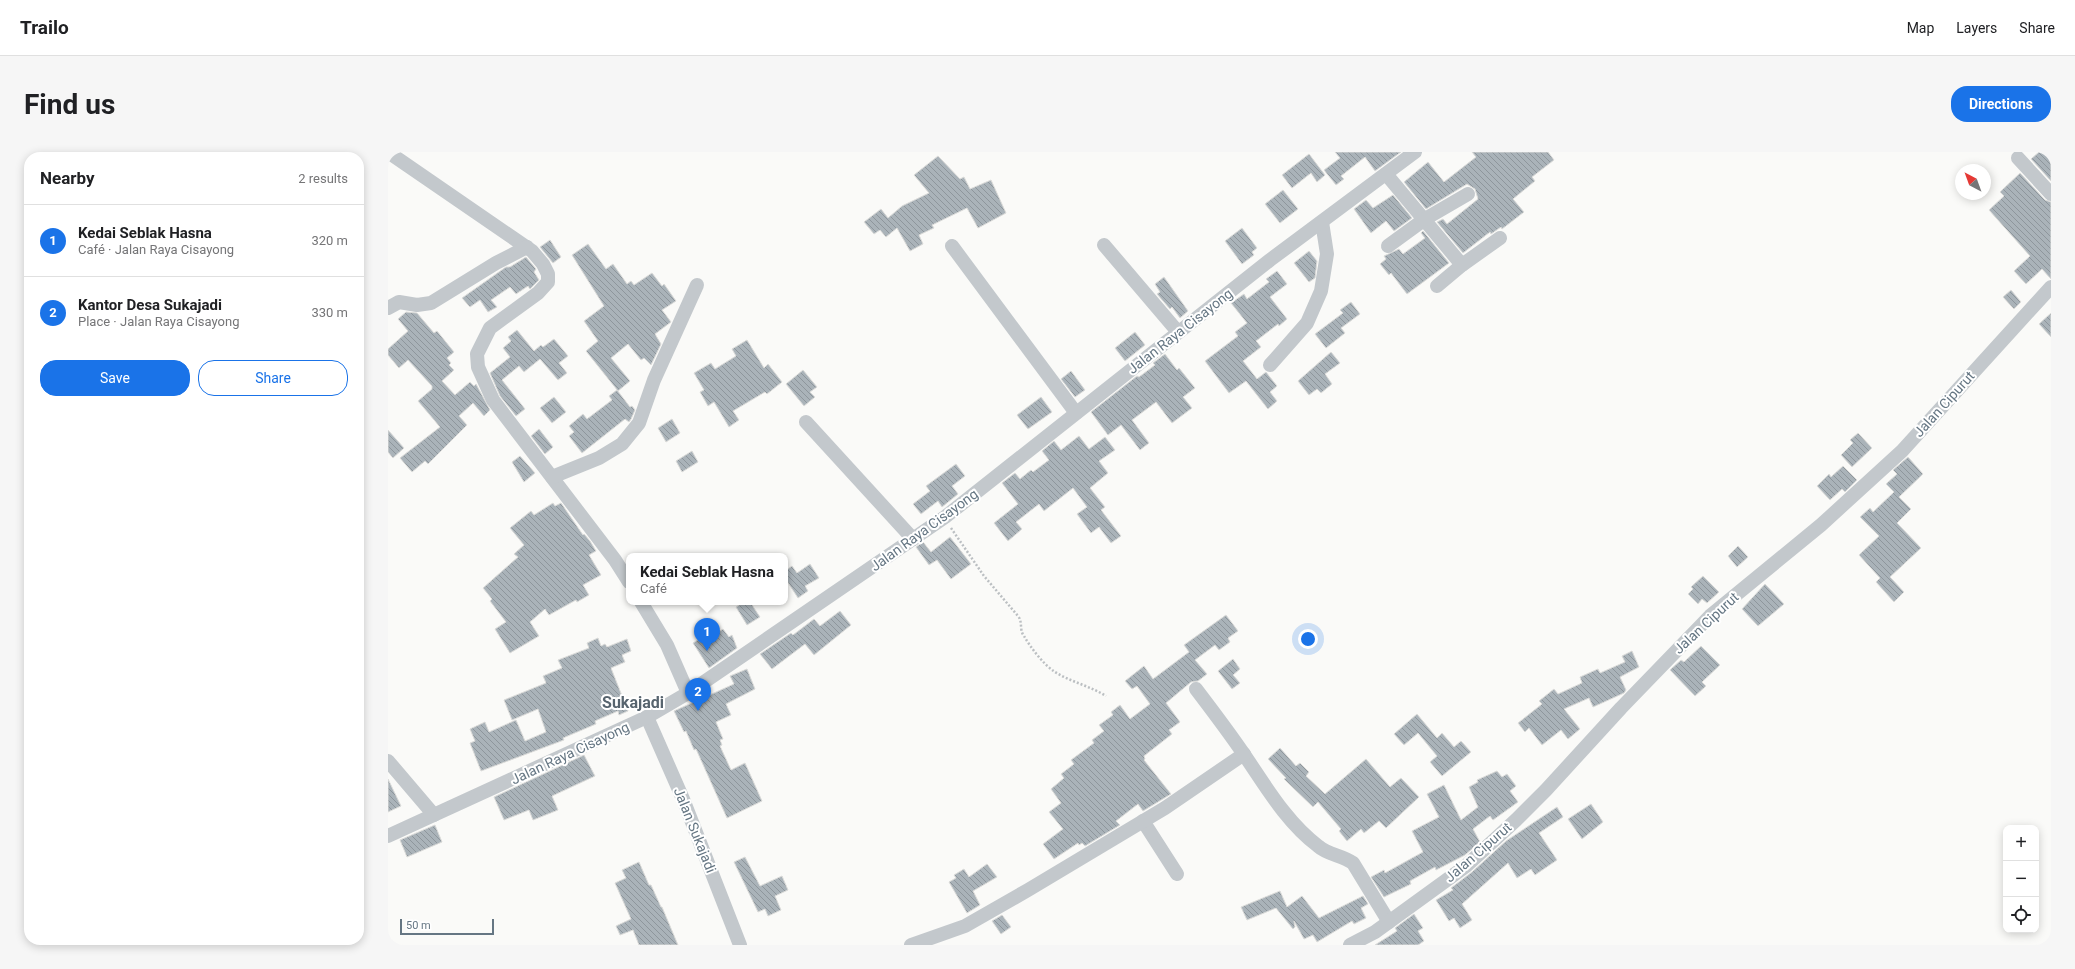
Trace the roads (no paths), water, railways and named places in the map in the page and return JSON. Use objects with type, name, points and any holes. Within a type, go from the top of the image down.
[{"type":"street","points":[[388,152],[527,247],[543,264],[548,274],[548,282],[538,293],[490,328],[477,354],[478,367],[493,400],[615,560],[626,577]]},
{"type":"street","name":"Jalan Raya Cisayong","points":[[388,836],[647,717],[688,693],[944,517],[1178,332],[1415,152]]},
{"type":"street","points":[[2018,158],[2051,194]]},
{"type":"street","points":[[1386,174],[1462,265]]},
{"type":"street","points":[[1388,246],[1425,219],[1468,194]]},
{"type":"street","points":[[1270,365],[1307,323],[1321,291],[1328,254],[1322,222]]},
{"type":"street","points":[[1438,286],[1462,265],[1500,238]]},
{"type":"street","points":[[1104,245],[1178,332]]},
{"type":"street","points":[[952,246],[1076,413]]},
{"type":"street","points":[[388,308],[399,302],[417,305],[431,303],[496,263],[527,247]]},
{"type":"street","points":[[552,477],[599,458],[622,444],[639,423],[654,380],[697,285]]},
{"type":"street","name":"Jalan Cipurut","points":[[1350,945],[1389,922],[1471,861],[1546,790],[1621,708],[1710,616],[1821,526],[1902,451],[2051,287]]},
{"type":"street","points":[[806,422],[913,539]]},
{"type":"street","points":[[643,605],[667,645],[688,693]]},
{"type":"street","points":[[1196,689],[1285,813],[1318,847],[1332,854],[1345,857],[1358,869],[1389,922]]},
{"type":"street","name":"Jalan Sukajadi","points":[[647,717],[686,806],[740,945]]},
{"type":"street","points":[[910,945],[965,926],[1143,821],[1244,754]]},
{"type":"street","points":[[388,761],[434,815]]},
{"type":"street","points":[[1143,821],[1177,874]]},
{"type":"place","name":"Kedai Seblak Hasna","points":[[707,651]]},
{"type":"place","name":"Kantor Desa Sukajadi","points":[[698,711]]},
{"type":"district","name":"Sukajadi","points":[[633,702]]}]
